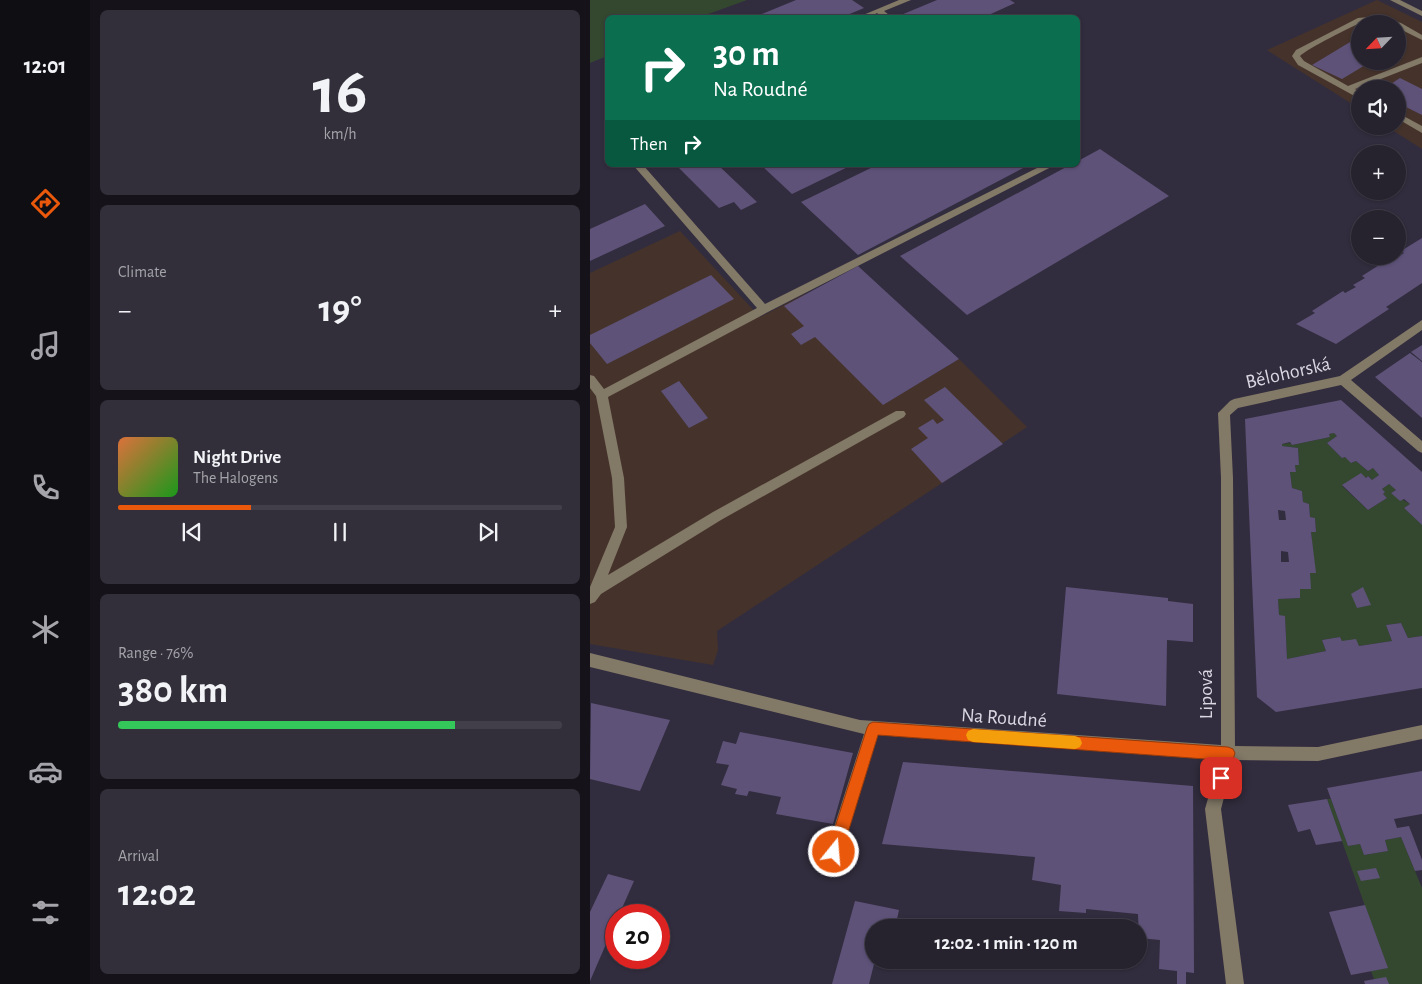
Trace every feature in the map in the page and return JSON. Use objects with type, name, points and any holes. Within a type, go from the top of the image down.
[{"type":"street","points":[[867,15],[907,0]]},
{"type":"street","points":[[1394,0],[1422,14]]},
{"type":"street","points":[[878,10],[885,15]]},
{"type":"street","points":[[1351,26],[1299,52],[1296,56],[1301,63],[1351,91]]},
{"type":"street","points":[[1406,30],[1422,38]]},
{"type":"street","points":[[1348,89],[1422,60]]},
{"type":"street","points":[[1406,121],[1422,130]]},
{"type":"street","points":[[644,167],[764,309]]},
{"type":"street","points":[[602,395],[764,309],[1046,167]]},
{"type":"street","name":"Bělohorská","points":[[1234,404],[1343,380],[1422,324]]},
{"type":"street","points":[[590,379],[602,395],[618,478],[621,527],[593,594]]},
{"type":"street","points":[[1343,380],[1422,448]]},
{"type":"street","name":"Lipová","points":[[1234,404],[1224,413],[1227,488],[1228,753],[1213,809],[1235,984]]},
{"type":"street","points":[[593,594],[717,516],[900,414]]},
{"type":"street","name":"Na Roudné","points":[[590,660],[851,725],[873,728],[1228,753],[1318,754],[1422,732]]},
{"type":"street","points":[[834,852],[873,728]]},
{"type":"shaded area","points":[[1377,0],[1422,22],[1422,149],[1400,135],[1406,135],[1406,80],[1351,80],[1351,103],[1267,50]]},
{"type":"shaded area","points":[[680,231],[760,317],[805,294],[904,392],[959,359],[1027,427],[717,631],[718,650],[713,665],[590,644],[590,273]]},
{"type":"green space","points":[[590,0],[747,0],[706,15],[605,15],[605,57],[590,63]]},
{"type":"green space","points":[[1334,433],[1337,436],[1327,443],[1342,458],[1345,457],[1352,463],[1356,461],[1368,471],[1373,468],[1379,475],[1372,480],[1369,476],[1342,486],[1368,510],[1387,498],[1383,494],[1385,492],[1382,489],[1389,484],[1396,490],[1391,493],[1410,504],[1404,508],[1422,525],[1422,636],[1408,638],[1401,623],[1386,625],[1392,641],[1359,646],[1342,641],[1340,637],[1322,640],[1326,651],[1287,659],[1285,617],[1279,615],[1278,599],[1300,598],[1300,589],[1310,573],[1315,573],[1311,532],[1316,532],[1315,518],[1310,517],[1309,504],[1303,502],[1302,491],[1292,488],[1290,472],[1296,472],[1295,465],[1299,465],[1298,448],[1282,446],[1282,444],[1290,443],[1292,445],[1330,437],[1329,434]]},
{"type":"green space","points":[[1327,799],[1331,799],[1348,846],[1360,844],[1364,855],[1388,851],[1385,840],[1401,837],[1422,888],[1422,984],[1376,984],[1371,971],[1387,968]]},
{"type":"building","points":[[796,0],[852,0],[864,8],[847,15],[759,15]]},
{"type":"building","points":[[937,0],[1010,0],[1015,3],[989,15],[901,15]]},
{"type":"building","points":[[1351,41],[1351,70],[1357,70],[1342,79],[1312,65]]},
{"type":"building","points":[[1406,81],[1422,89],[1422,115],[1406,107]]},
{"type":"building","points":[[1100,149],[1169,196],[967,315],[900,256],[1066,167],[1080,167],[1080,160]]},
{"type":"building","points":[[678,167],[720,167],[757,202],[741,210],[734,202],[719,208]]},
{"type":"building","points":[[763,167],[848,167],[792,194]]},
{"type":"building","points":[[873,167],[1025,167],[858,255],[801,202]]},
{"type":"building","points":[[645,204],[665,226],[590,261],[590,229]]},
{"type":"building","points":[[1422,238],[1422,283],[1386,307],[1389,309],[1336,344],[1296,324],[1315,313],[1312,311],[1343,291],[1345,293],[1356,287],[1353,285],[1365,278],[1362,276],[1379,265],[1406,265],[1406,248]]},
{"type":"building","points":[[858,266],[959,359],[883,405],[815,337],[801,345],[791,334],[804,326],[784,306]]},
{"type":"building","points":[[711,275],[734,299],[607,364],[590,343],[590,335]]},
{"type":"building","points":[[1422,345],[1422,361],[1411,352]]},
{"type":"building","points":[[1410,353],[1422,362],[1422,418],[1375,377]]},
{"type":"building","points":[[679,381],[708,418],[689,428],[661,391]]},
{"type":"building","points":[[945,387],[1003,444],[942,483],[911,449],[928,438],[918,428],[933,419],[937,424],[944,420],[924,400]]},
{"type":"building","points":[[1341,400],[1422,472],[1422,525],[1404,508],[1410,504],[1404,499],[1400,501],[1391,493],[1396,490],[1389,484],[1382,489],[1385,492],[1383,494],[1387,498],[1368,510],[1342,485],[1361,473],[1366,478],[1368,476],[1372,480],[1379,475],[1373,468],[1368,471],[1356,461],[1351,463],[1345,457],[1342,458],[1327,443],[1337,436],[1334,433],[1329,434],[1330,437],[1292,445],[1290,442],[1282,444],[1282,446],[1298,448],[1299,465],[1295,465],[1296,472],[1290,472],[1292,488],[1302,491],[1303,502],[1309,504],[1310,517],[1315,518],[1316,532],[1311,532],[1316,573],[1310,573],[1311,589],[1300,589],[1300,598],[1278,599],[1279,615],[1285,616],[1287,659],[1326,651],[1322,640],[1340,637],[1342,641],[1356,639],[1359,646],[1392,641],[1386,625],[1401,623],[1408,638],[1422,636],[1422,688],[1276,712],[1257,697],[1245,419]],"holes":[[[1278,510],[1285,511],[1286,520],[1279,520]],[[1281,551],[1288,552],[1289,562],[1281,562]]]},
{"type":"building","points":[[1066,587],[1168,598],[1168,601],[1193,604],[1193,642],[1167,640],[1166,706],[1057,694]]},
{"type":"building","points":[[1363,587],[1371,605],[1357,608],[1351,594]]},
{"type":"building","points":[[591,703],[670,720],[640,791],[590,779]]},
{"type":"building","points":[[740,732],[853,753],[833,824],[776,814],[781,797],[749,791],[747,796],[735,794],[737,789],[721,785],[729,765],[716,763],[723,741],[736,744]]},
{"type":"building","points":[[903,762],[1193,786],[1194,973],[1186,972],[1186,984],[1177,984],[1177,971],[1159,969],[1160,940],[1147,939],[1147,919],[1138,919],[1138,914],[1086,909],[1086,913],[1059,911],[1061,885],[1032,880],[1035,857],[882,844]]},
{"type":"building","points":[[1422,771],[1422,814],[1394,819],[1397,828],[1409,826],[1422,860],[1422,870],[1415,871],[1401,837],[1385,840],[1388,851],[1364,855],[1360,844],[1348,846],[1327,788]]},
{"type":"building","points":[[1327,799],[1342,841],[1316,845],[1310,829],[1298,832],[1288,805]]},
{"type":"building","points":[[1376,868],[1380,878],[1361,881],[1357,871]]},
{"type":"building","points":[[608,874],[634,881],[624,904],[605,904],[605,946],[590,981],[590,912]]},
{"type":"building","points":[[855,901],[899,910],[897,919],[865,919],[865,969],[873,969],[869,984],[832,984]]},
{"type":"building","points":[[1365,905],[1388,968],[1351,975],[1329,912]]},
{"type":"building","points":[[1386,977],[1389,984],[1365,984],[1364,981]]},
{"type":"slow traffic","points":[[973,735],[1075,743]]},
{"type":"route","points":[[834,852],[873,728],[1228,753],[1221,778]]}]
